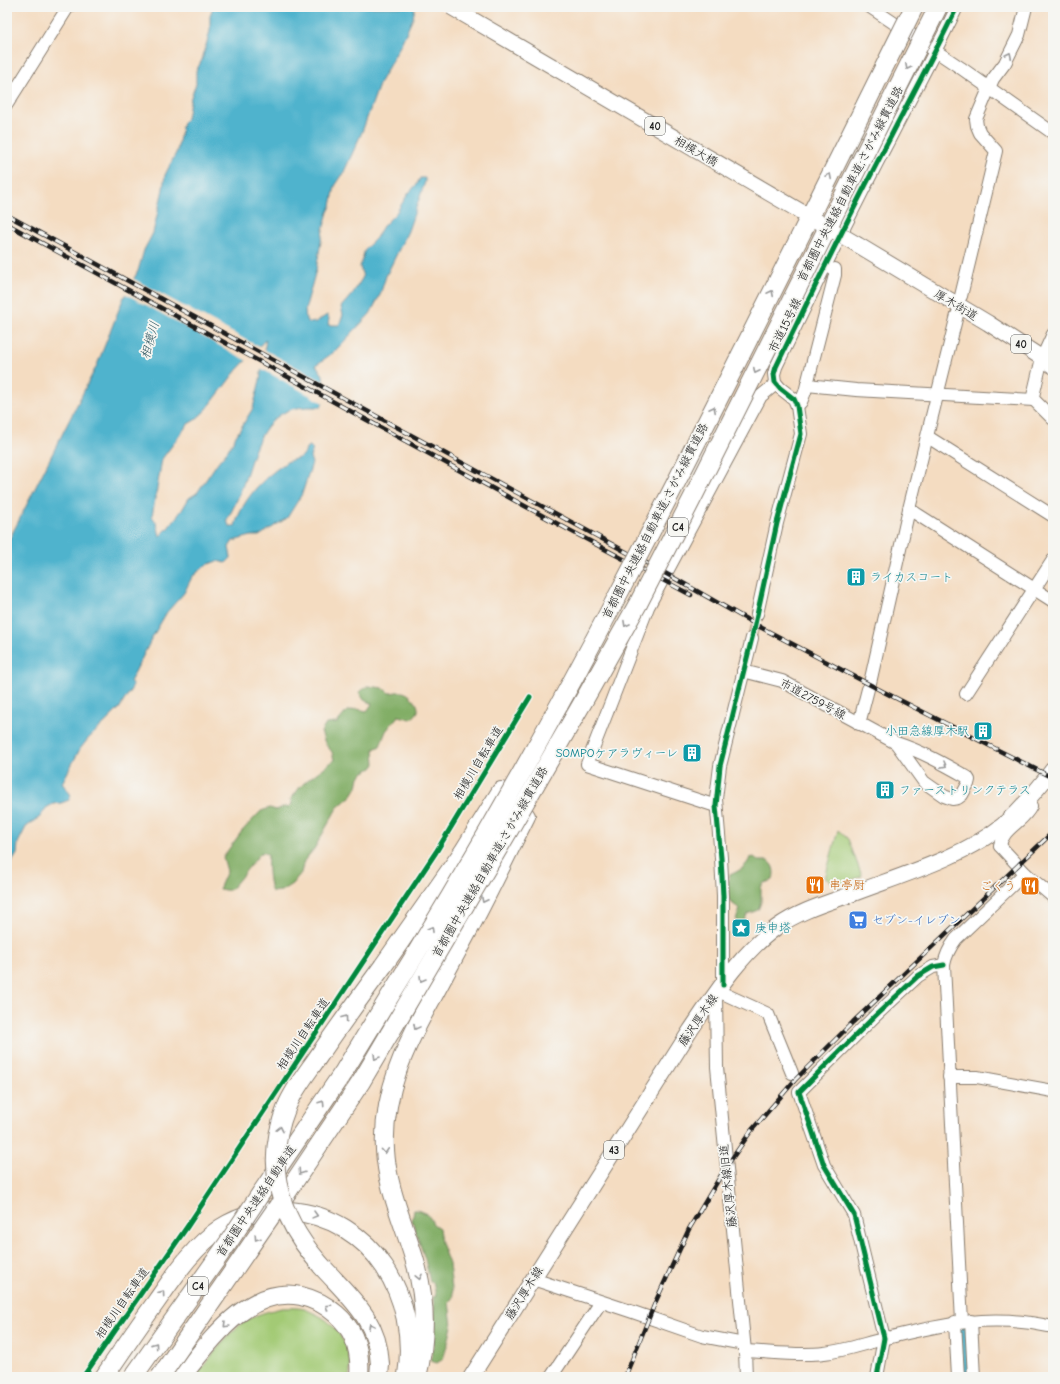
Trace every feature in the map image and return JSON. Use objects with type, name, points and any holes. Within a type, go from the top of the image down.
[{"type":"highway","name":"首都圏中央連絡自動車道;さがみ縦貫道路","points":[[374,1022],[419,950],[493,823],[620,592],[914,7]]},
{"type":"highway","name":"首都圏中央連絡自動車道;さがみ縦貫道路","points":[[390,1033],[583,702],[639,602],[938,7]]},
{"type":"highway","points":[[379,1370],[379,1352],[367,1318],[350,1296],[307,1250],[287,1216],[280,1195],[276,1166],[276,1149],[282,1118],[288,1104],[306,1074],[429,902],[487,815],[578,657],[620,592]]},
{"type":"highway","points":[[417,1377],[423,1344],[424,1309],[418,1274],[387,1171],[384,1131],[386,1110],[395,1077],[413,1032],[474,919],[583,702]]},
{"type":"highway","name":"首都圏中央連絡自動車道","points":[[133,1377],[228,1243],[344,1071],[374,1022]]},
{"type":"highway","name":"首都圏中央連絡自動車道","points":[[160,1377],[253,1243],[361,1082],[390,1033]]},
{"type":"highway","points":[[104,1377],[183,1263],[208,1238],[235,1220],[264,1212],[280,1210],[313,1214],[329,1220],[345,1227],[372,1250],[392,1279],[400,1295],[408,1329],[409,1363],[407,1377]]},
{"type":"highway","points":[[181,1377],[224,1326],[235,1316],[258,1302],[282,1295],[295,1295],[308,1297],[320,1302],[341,1318],[350,1329],[358,1354],[359,1377]]},
{"type":"main road","name":"相模大橋","points":[[451,7],[858,246]]},
{"type":"main road","name":"厚木街道","points":[[858,246],[1048,362]]},
{"type":"main road","name":"藤沢厚木線","points":[[471,1377],[658,1081],[719,990],[765,937],[778,926],[807,911],[930,864],[972,844],[1002,825],[1017,812],[1036,791],[1053,768]]},
{"type":"street","points":[[7,104],[68,7]]},
{"type":"street","points":[[936,52],[957,7]]},
{"type":"street","points":[[961,296],[996,151],[996,149],[980,133],[976,118],[993,79],[1005,63],[1019,35],[1026,7]]},
{"type":"street","points":[[873,9],[1053,133]]},
{"type":"street","name":"市道15号線","points":[[775,382],[774,374],[776,367],[890,136],[936,52]]},
{"type":"street","points":[[797,406],[801,402],[807,385],[835,275],[835,269]]},
{"type":"street","points":[[858,724],[869,686],[909,509],[957,315]]},
{"type":"street","points":[[1034,400],[1034,390],[1048,362],[1053,334]]},
{"type":"street","points":[[716,806],[587,764],[648,607],[761,396],[772,387],[775,382],[794,400],[797,406],[801,434],[777,523],[757,614]]},
{"type":"street","points":[[807,385],[856,390],[1034,400],[1053,419]]},
{"type":"street","points":[[928,437],[1053,516]]},
{"type":"street","points":[[909,509],[1053,601]]},
{"type":"street","points":[[966,694],[1053,560]]},
{"type":"street","name":"藤沢厚木線旧道","points":[[746,1377],[745,1347],[717,1067],[723,896],[716,806],[720,766],[752,638]]},
{"type":"street","name":"市道2759号線","points":[[744,671],[782,681],[858,724],[896,743],[925,754],[967,777],[969,780],[968,784],[962,795],[958,798],[952,799],[944,796],[924,782],[914,768]]},
{"type":"street","points":[[896,743],[914,768]]},
{"type":"street","points":[[914,768],[915,763],[925,754]]},
{"type":"street","points":[[1000,846],[1003,837],[1029,809],[1036,791]]},
{"type":"street","points":[[972,844],[986,843],[1000,846],[1025,873],[1052,894]]},
{"type":"street","points":[[974,1377],[963,1322],[944,964],[945,956],[949,947],[956,939],[1025,873]]},
{"type":"street","points":[[877,1377],[884,1338],[854,1215],[824,1165],[799,1092],[875,1016],[918,976],[933,967],[944,964]]},
{"type":"street","points":[[719,990],[768,1014],[792,1073]]},
{"type":"street","points":[[949,1077],[977,1077],[1053,1091]]},
{"type":"street","points":[[533,1279],[702,1336],[745,1347],[822,1353],[837,1351],[884,1338],[963,1322],[1001,1320],[1053,1327]]},
{"type":"street","points":[[551,1377],[601,1302]]},
{"type":"street","points":[[958,1377],[963,1322]]},
{"type":"green space","points":[[368,686],[383,688],[389,693],[404,692],[416,703],[418,706],[418,712],[411,719],[398,716],[386,731],[380,746],[374,749],[375,764],[372,768],[364,772],[359,777],[357,787],[352,795],[337,808],[314,849],[304,861],[301,873],[292,884],[281,891],[272,892],[268,874],[268,855],[262,852],[229,890],[219,889],[227,871],[223,857],[242,831],[261,811],[270,808],[276,810],[288,807],[292,804],[291,799],[301,786],[334,760],[332,752],[325,743],[321,732],[326,724],[337,723],[347,711],[357,709],[367,711],[372,704],[364,700],[359,692]]},
{"type":"green space","points":[[838,830],[848,839],[862,876],[838,885],[825,878]]},
{"type":"green space","points":[[754,857],[759,861],[768,861],[770,863],[774,869],[773,880],[764,883],[761,887],[761,902],[758,910],[747,914],[744,923],[738,924],[736,920],[740,909],[729,901],[727,884],[730,875],[742,868],[750,858]]},
{"type":"green space","points":[[414,1210],[426,1214],[433,1224],[439,1228],[441,1243],[449,1264],[453,1297],[449,1302],[452,1326],[443,1359],[437,1363],[431,1361],[435,1329],[433,1297],[436,1296],[433,1282],[430,1282],[425,1259],[412,1221]]},
{"type":"green space","points":[[282,1308],[298,1308],[307,1310],[332,1325],[342,1338],[348,1353],[350,1361],[349,1377],[195,1377],[237,1327],[258,1315]]},
{"type":"water","name":"相模川","points":[[213,7],[415,7],[413,18],[400,46],[380,82],[362,132],[343,174],[335,186],[331,206],[323,230],[316,270],[305,310],[306,320],[310,323],[316,322],[327,315],[329,318],[328,325],[339,325],[343,315],[341,307],[353,293],[363,277],[360,267],[365,249],[376,238],[383,226],[396,213],[420,178],[425,178],[425,182],[408,231],[386,276],[380,295],[370,314],[334,352],[316,365],[323,375],[325,399],[321,407],[303,407],[289,410],[275,419],[267,427],[256,446],[245,479],[227,520],[229,526],[235,526],[238,516],[248,499],[268,476],[287,462],[301,457],[306,448],[310,446],[313,449],[310,457],[312,463],[302,494],[287,518],[259,536],[251,536],[233,541],[229,547],[231,558],[226,563],[217,561],[206,565],[192,577],[184,593],[167,612],[153,636],[130,682],[133,686],[119,709],[88,739],[80,749],[62,783],[71,795],[69,800],[53,804],[46,808],[40,817],[26,827],[18,843],[17,854],[7,870],[7,544],[97,365],[123,299],[138,271],[144,250],[153,233],[165,175],[177,151],[183,122],[187,118],[191,97],[196,84],[196,71],[202,60],[210,31],[210,16]],"holes":[[[266,339],[260,380],[253,408],[228,450],[197,493],[189,498],[182,510],[160,536],[157,524],[152,516],[162,459],[188,424],[206,410],[236,371]]]},
{"type":"pier","points":[[132,278],[261,348],[249,362],[124,293]]},
{"type":"pier","points":[[263,349],[326,383],[327,399],[325,404],[260,368]]},
{"type":"waterway","points":[[963,1332],[966,1377]]},
{"type":"tunnel","points":[[752,638],[757,614]]},
{"type":"railway","points":[[7,215],[674,578],[762,628],[1053,778]]},
{"type":"railway","points":[[7,224],[691,595]]},
{"type":"railway","points":[[625,1377],[655,1303],[689,1229],[726,1167],[751,1131],[795,1080],[853,1022],[1053,832]]},
{"type":"cycle path","points":[[723,985],[723,896],[716,806],[720,766],[752,638],[777,523],[801,434],[797,406],[794,399],[775,382],[774,374],[818,280],[957,7]]},
{"type":"cycle path","name":"相模川自転車道","points":[[83,1377],[187,1227],[436,852],[530,697]]},
{"type":"cycle path","points":[[877,1377],[884,1338],[854,1215],[824,1165],[799,1092],[875,1016],[918,976],[933,967],[944,965]]},
{"type":"place","name":"ライカスコート","points":[[856,577]]},
{"type":"place","name":"小田急線厚木駅","points":[[983,731]]},
{"type":"place","name":"SOMPOケアラヴィーレ","points":[[692,753]]},
{"type":"place","name":"ファーストリンクテラス","points":[[885,790]]},
{"type":"place","name":"串亭厨","points":[[815,885]]},
{"type":"place","name":"ごくう","points":[[1030,886]]},
{"type":"place","name":"セブン-イレブン","points":[[858,920]]},
{"type":"place","name":"庚申塔","points":[[741,928]]}]
